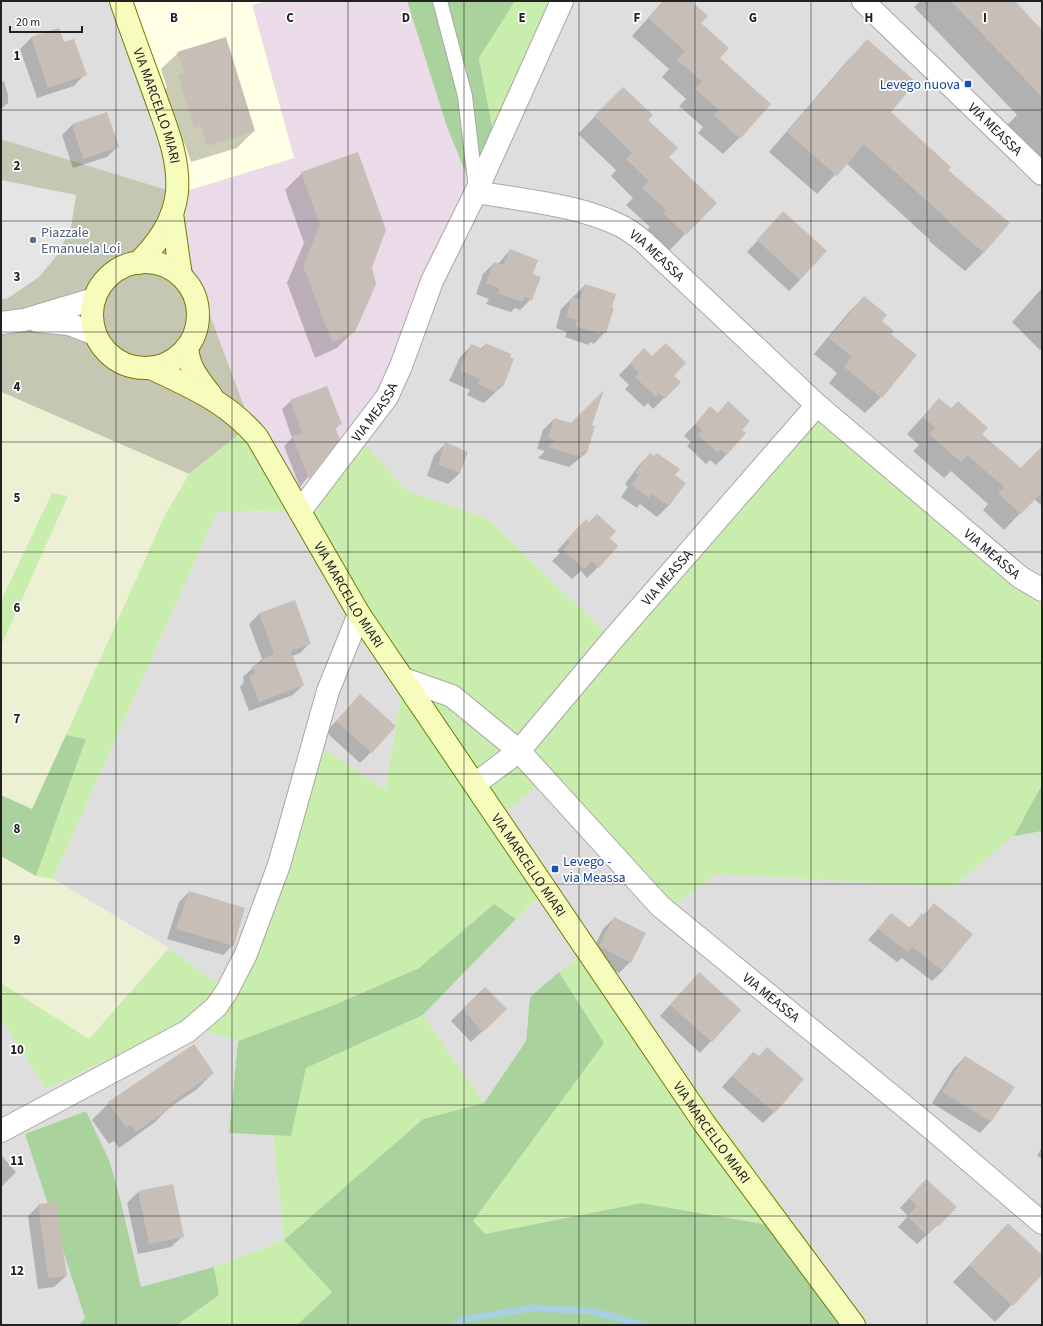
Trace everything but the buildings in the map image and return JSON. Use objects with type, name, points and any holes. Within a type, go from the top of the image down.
[{"type":"main road","name":"VIA MARCELLO MIARI","points":[[121,1],[172,145],[177,193],[172,212],[163,235],[138,262]]},
{"type":"main road","name":"VIA MARCELLO MIARI","points":[[172,212],[181,276]]},
{"type":"main road","name":"VIA MARCELLO MIARI","points":[[138,262],[154,263],[168,268],[181,276],[190,288],[196,303],[198,318],[195,334],[187,347],[171,361],[151,368],[133,368],[117,361],[104,349],[95,334],[92,317],[94,299],[110,274],[123,267],[138,262]]},
{"type":"main road","name":"VIA MARCELLO MIARI","points":[[187,347],[189,362],[195,375],[215,399],[246,424],[257,437],[359,614],[704,1123],[854,1325]]},
{"type":"main road","name":"VIA MARCELLO MIARI","points":[[151,368],[215,399]]},
{"type":"street","name":"VIA MEASSA","points":[[300,511],[387,397],[401,366],[432,282],[476,192],[562,1]]},
{"type":"street","name":"VIA MEASSA","points":[[863,1],[1042,174]]},
{"type":"street","name":"VIA MEASSA","points":[[476,192],[556,206],[597,216],[622,226],[644,242],[817,405],[1020,577],[1042,590]]},
{"type":"street","points":[[1,323],[24,320],[94,299]]},
{"type":"street","points":[[24,320],[69,324],[95,334]]},
{"type":"street","name":"VIA MEASSA","points":[[475,784],[519,751],[613,639],[817,405]]},
{"type":"street","points":[[1,1131],[188,1031],[216,1007],[227,991],[246,954],[279,865],[328,691],[359,614]]},
{"type":"street","name":"VIA MEASSA","points":[[404,679],[452,696],[519,751],[660,906],[924,1123],[1042,1223]]},
{"type":"lane","points":[[440,1],[465,96],[476,192]]},
{"type":"shaded area","points":[[1,1],[113,1],[177,193],[1,139]]},
{"type":"shaded area","points":[[113,1],[267,1],[252,5],[294,158],[183,192]]},
{"type":"shaded area","points":[[267,1],[407,1],[447,127],[473,191],[385,394],[300,511],[251,425],[172,213],[177,193],[294,158],[252,4]]},
{"type":"shaded area","points":[[553,1],[1042,1],[1042,589],[613,639],[486,518],[407,491],[356,435]]},
{"type":"shaded area","points":[[1,139],[177,193],[172,213],[251,425],[189,474],[1,392]]},
{"type":"shaded area","name":"Piazzale Emanuela Loi","points":[[1,180],[76,195],[71,227],[58,254],[39,277],[8,298],[1,299]]},
{"type":"shaded area","points":[[1,392],[189,474],[165,515],[32,809],[1,795],[1,646],[68,497],[52,493],[1,601]]},
{"type":"shaded area","points":[[300,511],[404,679],[385,790],[314,743],[227,991],[169,948],[53,879],[217,512]]},
{"type":"shaded area","points":[[545,779],[674,906],[717,874],[953,887],[1014,836],[1042,831],[1042,1325],[867,1325],[593,946],[530,997],[526,1041],[484,1103],[423,1015],[516,919],[551,888],[500,817]]},
{"type":"shaded area","points":[[1,856],[36,876],[53,879],[169,948],[89,1039],[1,983]]},
{"type":"shaded area","points":[[1,1018],[46,1089],[184,1024],[238,1041],[229,1133],[273,1135],[284,1240],[214,1267],[141,1288],[110,1162],[86,1111],[25,1134],[85,1318],[79,1325],[1,1325]]},
{"type":"green space","points":[[407,1],[515,1],[479,58],[494,137],[473,191],[447,127]]},
{"type":"green space","points":[[515,1],[553,1],[494,137],[479,58]]},
{"type":"green space","points":[[817,405],[1042,589],[1042,783],[1014,836],[953,887],[717,874],[674,906],[545,779],[500,817],[551,887],[516,919],[494,904],[419,968],[334,1005],[238,1041],[184,1024],[46,1089],[1,1018],[1,983],[89,1039],[169,948],[227,991],[314,742],[385,790],[404,679],[300,511],[217,512],[53,879],[36,876],[86,739],[66,735],[165,515],[189,474],[251,425],[300,510],[309,480],[313,478],[356,435],[407,491],[486,518],[613,639]]},
{"type":"green space","points":[[52,493],[68,496],[1,646],[1,601]]},
{"type":"green space","points":[[66,735],[86,739],[36,876],[1,856],[1,795],[32,809]]},
{"type":"green space","points":[[1042,784],[1042,831],[1014,836]]},
{"type":"green space","points":[[494,904],[516,919],[423,1015],[306,1068],[291,1136],[229,1133],[238,1041],[334,1005],[419,968]]},
{"type":"green space","points":[[593,946],[799,1230],[641,1203],[485,1234],[473,1221],[603,1043],[559,972]]},
{"type":"green space","points":[[559,972],[604,1043],[473,1221],[485,1234],[641,1203],[799,1230],[867,1325],[297,1325],[332,1292],[284,1240],[423,1119],[484,1103],[526,1041],[530,997]]},
{"type":"green space","points":[[423,1015],[484,1103],[423,1119],[284,1240],[273,1135],[291,1135],[306,1068]]},
{"type":"green space","points":[[86,1111],[110,1162],[141,1287],[214,1267],[219,1295],[177,1325],[79,1325],[85,1318],[25,1134]]},
{"type":"green space","points":[[284,1240],[332,1292],[297,1325],[177,1325],[219,1295],[214,1267]]},
{"type":"waterway","points":[[455,1325],[465,1319],[533,1308],[591,1311],[644,1325]]},
{"type":"place","name":"Levego nuova","points":[[968,84]]},
{"type":"place","name":"Piazzale Emanuela Loi","points":[[33,240]]},
{"type":"place","name":"Levego - via Meassa","points":[[555,869]]}]
